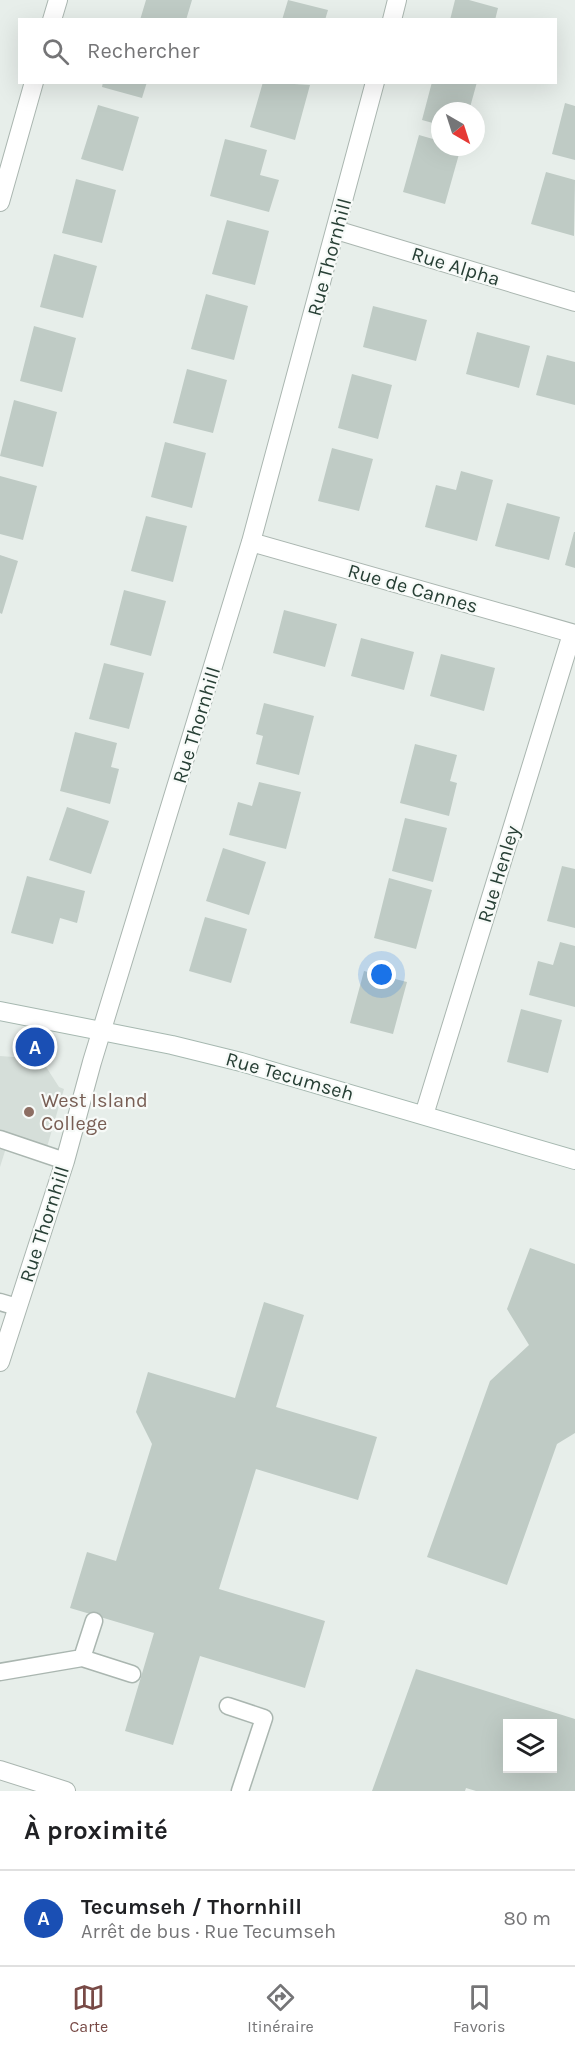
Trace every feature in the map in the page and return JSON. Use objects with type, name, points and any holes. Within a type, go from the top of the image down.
[{"type":"street","points":[[53,18],[58,0]]},
{"type":"street","points":[[393,18],[398,0]]},
{"type":"street","points":[[0,202],[33,84]]},
{"type":"street","name":"Rue Thornhill","points":[[0,1362],[9,1305],[65,1161],[251,542],[374,84]]},
{"type":"street","name":"Rue Alpha","points":[[336,230],[575,302]]},
{"type":"street","name":"Rue de Cannes","points":[[251,542],[574,634]]},
{"type":"street","name":"Rue Henley","points":[[424,1115],[574,634]]},
{"type":"street","name":"Rue Tecumseh","points":[[0,1011],[103,1030],[268,1069],[575,1160]]},
{"type":"street","points":[[0,1770],[66,1791]]},
{"type":"lane","points":[[0,1139],[65,1161]]},
{"type":"lane","points":[[82,1658],[94,1621]]},
{"type":"lane","points":[[0,1672],[82,1658],[132,1674]]},
{"type":"lane","points":[[228,1706],[264,1718],[240,1791]]},
{"type":"shaded area","name":"West Island College","points":[[0,1056],[41,1059],[59,1087],[64,1089],[47,1147],[10,1135],[0,1167]]},
{"type":"building","points":[[146,0],[192,0],[187,18],[141,18]]},
{"type":"building","points":[[288,0],[328,10],[326,18],[283,18]]},
{"type":"building","points":[[455,0],[469,0],[498,8],[496,18],[450,18]]},
{"type":"building","points":[[103,84],[146,84],[142,98],[102,87]]},
{"type":"building","points":[[262,84],[310,85],[295,140],[250,127]]},
{"type":"building","points":[[431,84],[476,84],[471,102],[431,102],[431,122],[422,120]]},
{"type":"building","points":[[565,103],[575,106],[575,160],[552,154]]},
{"type":"building","points":[[98,105],[139,117],[123,171],[81,159]]},
{"type":"building","points":[[419,135],[431,138],[431,156],[458,156],[445,204],[403,192]]},
{"type":"building","points":[[225,139],[267,150],[260,175],[279,180],[269,212],[210,196]]},
{"type":"building","points":[[546,172],[575,180],[574,236],[531,224]]},
{"type":"building","points":[[76,179],[116,190],[102,243],[62,233]]},
{"type":"building","points":[[227,220],[269,231],[255,285],[212,274]]},
{"type":"building","points":[[54,254],[97,266],[83,318],[40,307]]},
{"type":"building","points":[[206,294],[248,306],[234,360],[191,349]]},
{"type":"building","points":[[373,306],[427,320],[416,361],[363,347]]},
{"type":"building","points":[[34,326],[76,338],[62,392],[20,381]]},
{"type":"building","points":[[477,332],[530,346],[519,388],[466,374]]},
{"type":"building","points":[[547,355],[575,362],[575,405],[536,395]]},
{"type":"building","points":[[187,369],[227,380],[213,433],[173,423]]},
{"type":"building","points":[[352,374],[392,385],[378,439],[338,428]]},
{"type":"building","points":[[14,400],[57,412],[43,467],[0,456]]},
{"type":"building","points":[[165,442],[206,453],[192,508],[151,497]]},
{"type":"building","points":[[332,448],[373,459],[359,511],[318,501]]},
{"type":"building","points":[[461,471],[493,480],[477,541],[425,527],[436,485],[456,490]]},
{"type":"building","points":[[0,476],[37,486],[23,540],[0,534]]},
{"type":"building","points":[[507,503],[560,517],[549,560],[495,546]]},
{"type":"building","points":[[146,516],[187,526],[173,582],[131,571]]},
{"type":"building","points":[[575,532],[575,568],[565,565]]},
{"type":"building","points":[[0,555],[18,561],[2,614],[0,613]]},
{"type":"building","points":[[124,590],[166,601],[151,656],[110,645]]},
{"type":"building","points":[[284,610],[337,624],[325,667],[273,653]]},
{"type":"building","points":[[361,638],[414,652],[404,690],[351,676]]},
{"type":"building","points":[[441,654],[495,668],[484,711],[430,696]]},
{"type":"building","points":[[104,663],[144,673],[129,729],[89,719]]},
{"type":"building","points":[[264,703],[314,716],[299,775],[256,764],[263,736],[256,734]]},
{"type":"building","points":[[75,732],[117,743],[111,767],[119,769],[110,804],[60,791]]},
{"type":"building","points":[[415,744],[457,755],[450,781],[457,783],[449,816],[400,803]]},
{"type":"building","points":[[259,782],[301,792],[286,849],[229,835],[238,802],[252,806]]},
{"type":"building","points":[[67,807],[109,821],[91,874],[49,860]]},
{"type":"building","points":[[405,818],[447,828],[433,882],[392,871]]},
{"type":"building","points":[[223,848],[266,862],[249,915],[206,901]]},
{"type":"building","points":[[562,866],[575,869],[575,928],[547,921]]},
{"type":"building","points":[[27,876],[85,891],[77,923],[60,918],[53,944],[11,933]]},
{"type":"building","points":[[389,878],[432,890],[416,949],[374,938]]},
{"type":"building","points":[[205,917],[247,929],[231,983],[189,971]]},
{"type":"building","points":[[560,942],[575,946],[575,1007],[529,995],[538,961],[553,965]]},
{"type":"building","points":[[364,971],[407,982],[393,1034],[350,1023]]},
{"type":"building","points":[[521,1009],[562,1020],[548,1073],[507,1062]]},
{"type":"building","points":[[530,1248],[575,1264],[575,1433],[557,1444],[507,1585],[427,1557],[490,1381],[529,1345],[507,1309]]},
{"type":"building","points":[[264,1302],[304,1315],[276,1407],[377,1437],[358,1500],[256,1469],[219,1589],[325,1621],[305,1688],[200,1656],[173,1745],[125,1731],[154,1633],[70,1608],[87,1552],[116,1561],[152,1444],[136,1412],[148,1372],[235,1398]]},
{"type":"building","points":[[416,1669],[575,1719],[575,1791],[476,1791],[466,1788],[465,1791],[372,1791]]},
{"type":"place","name":"Tecumseh / Thornhill","points":[[35,1047]]},
{"type":"place","name":"West Island College","points":[[29,1112]]}]
